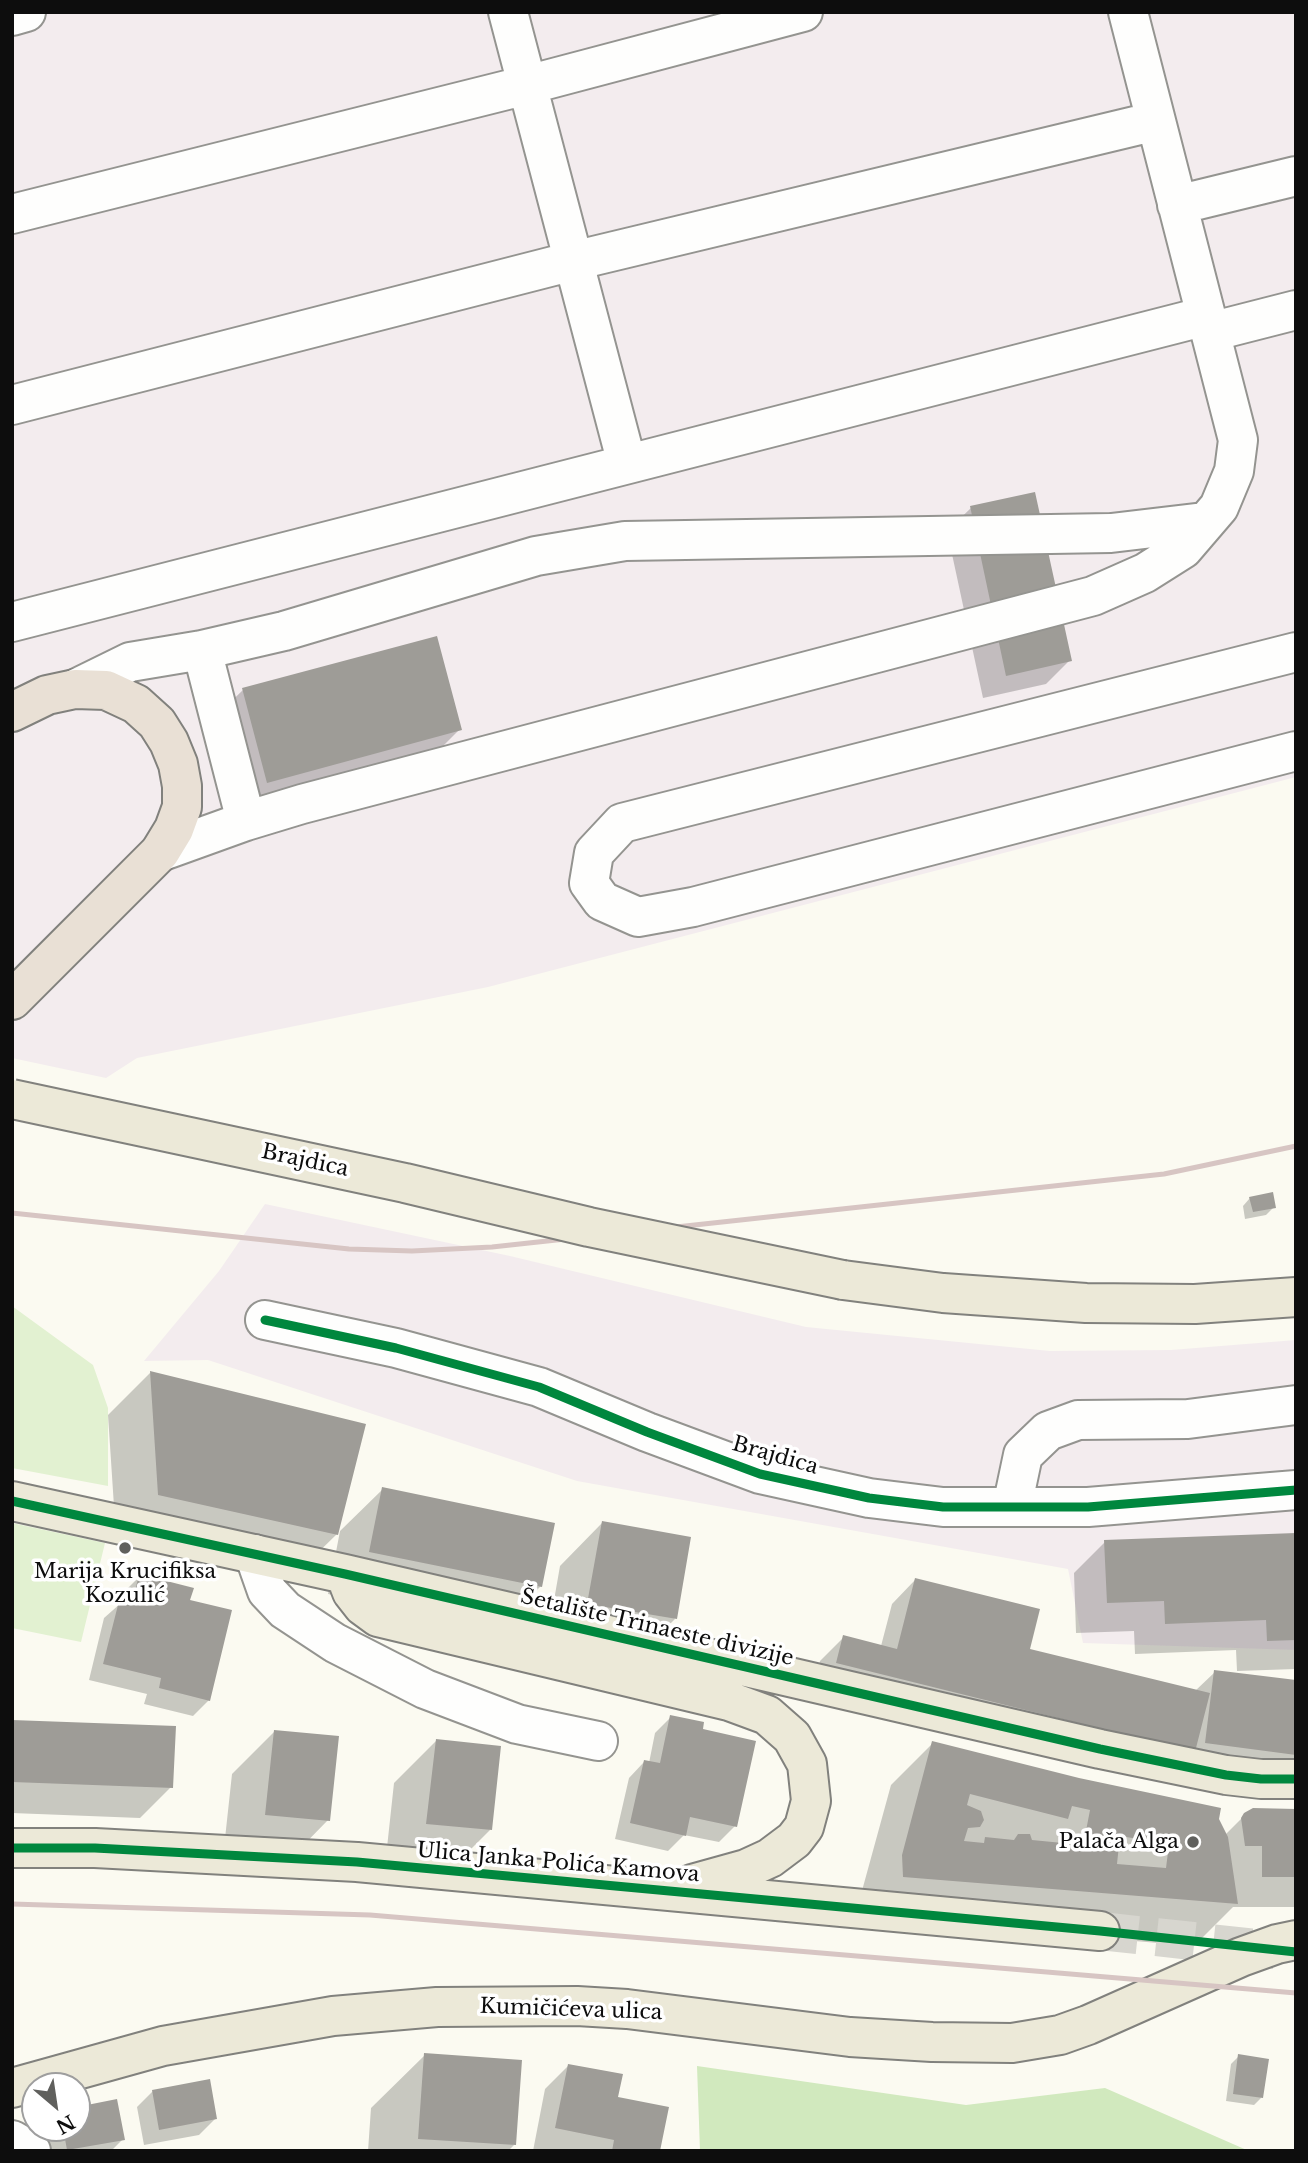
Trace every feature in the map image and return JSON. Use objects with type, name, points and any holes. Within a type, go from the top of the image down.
[{"type":"highway","points":[[12,712],[47,695],[75,688],[106,690],[136,704],[157,723],[169,742],[183,786],[182,807],[174,830],[160,852],[12,1000]]},
{"type":"main road","name":"Brajdica","points":[[12,1100],[843,1280],[943,1293],[1086,1303],[1195,1304],[1296,1297]]},
{"type":"main road","name":"Šetalište Trinaeste divizije","points":[[12,1501],[345,1574],[1126,1755],[1226,1775],[1296,1779]]},
{"type":"main road","points":[[345,1574],[352,1592],[363,1606],[378,1617],[729,1701],[767,1715],[792,1737],[807,1764],[811,1801],[804,1827],[794,1840],[770,1858],[746,1869],[663,1890]]},
{"type":"main road","name":"Ulica Janka Polića Kamova","points":[[12,1848],[95,1848],[357,1862],[1100,1931]]},
{"type":"main road","name":"Kumičićeva ulica","points":[[12,2088],[163,2046],[333,2017],[437,2007],[564,2006],[627,2009],[850,2036],[932,2042],[1012,2043],[1060,2035],[1130,2007],[1241,1956],[1296,1940]]},
{"type":"street","points":[[12,16],[26,12]]},
{"type":"street","points":[[508,12],[627,464]]},
{"type":"street","points":[[12,214],[527,85],[803,12]]},
{"type":"street","points":[[160,852],[246,821],[1093,596],[1145,573],[1183,549],[1219,507],[1234,471],[1238,440],[1128,12]]},
{"type":"street","points":[[12,405],[573,261],[1156,121]]},
{"type":"street","points":[[1177,205],[1296,176]]},
{"type":"street","points":[[12,622],[627,464],[1208,324],[1296,310]]},
{"type":"street","points":[[75,688],[130,662],[202,650],[293,629],[536,556],[625,541],[1111,533],[1204,522]]},
{"type":"street","points":[[202,650],[246,821]]},
{"type":"street","points":[[1296,652],[622,823],[594,853],[589,883],[602,901],[638,917],[693,907],[1296,751]]},
{"type":"street","name":"Brajdica","points":[[265,1320],[396,1348],[539,1387],[647,1432],[760,1474],[869,1498],[943,1507],[1088,1507],[1296,1490]]},
{"type":"street","points":[[1013,1507],[1023,1455],[1048,1431],[1058,1427],[1078,1420],[1188,1419],[1296,1405]]},
{"type":"street","points":[[254,1554],[267,1591],[285,1610],[335,1643],[425,1689],[517,1724],[597,1741]]},
{"type":"street","points":[[12,2140],[31,2151]]},
{"type":"shaded area","points":[[12,12],[1296,12],[1296,777],[488,987],[137,1058],[106,1078],[12,1058]]},
{"type":"shaded area","points":[[265,1204],[510,1256],[806,1327],[1050,1351],[1171,1350],[1296,1340],[1296,1650],[1083,1643],[1068,1569],[577,1481],[208,1360],[144,1361],[219,1271]]},
{"type":"green space","points":[[12,1306],[93,1365],[108,1408],[108,1486],[12,1468]]},
{"type":"green space","points":[[12,1523],[105,1543],[81,1642],[12,1628]]},
{"type":"green space","points":[[697,2066],[966,2105],[1105,2088],[1249,2151],[700,2151]]},
{"type":"building","points":[[1035,492],[1072,661],[1006,676],[970,506]]},
{"type":"building","points":[[437,636],[462,730],[267,783],[242,688]]},
{"type":"building","points":[[1273,1192],[1276,1208],[1253,1212],[1249,1197]]},
{"type":"building","points":[[150,1371],[366,1424],[338,1535],[158,1495]]},
{"type":"building","points":[[382,1487],[555,1523],[542,1587],[369,1552]]},
{"type":"building","points":[[602,1521],[691,1537],[677,1619],[587,1604]]},
{"type":"building","points":[[1296,1533],[1296,1640],[1267,1641],[1266,1620],[1165,1624],[1164,1601],[1107,1603],[1104,1540]]},
{"type":"building","points":[[139,1574],[194,1588],[190,1600],[232,1610],[210,1701],[159,1688],[161,1678],[103,1664],[119,1601],[132,1604]]},
{"type":"building","points":[[915,1578],[1040,1609],[1030,1649],[1210,1693],[1195,1752],[836,1663],[843,1635],[897,1649]]},
{"type":"building","points":[[1214,1670],[1296,1680],[1296,1755],[1205,1743]]},
{"type":"building","points":[[670,1715],[704,1722],[703,1729],[756,1741],[737,1827],[690,1817],[686,1836],[630,1823],[644,1760],[660,1763]]},
{"type":"building","points":[[12,1720],[176,1726],[173,1788],[12,1782]]},
{"type":"building","points":[[274,1730],[339,1736],[330,1821],[265,1815]]},
{"type":"building","points":[[436,1739],[501,1746],[492,1830],[426,1824]]},
{"type":"building","points":[[932,1741],[1079,1778],[1221,1808],[1219,1819],[1228,1837],[1238,1904],[903,1877],[902,1855]],"holes":[[[970,1794],[1068,1819],[1072,1806],[1090,1810],[1084,1841],[1064,1837],[1063,1843],[1032,1840],[1030,1834],[1018,1834],[1014,1840],[985,1837],[984,1843],[964,1841],[968,1828],[980,1827],[984,1820],[981,1811],[967,1805]],[[1120,1836],[1169,1844],[1166,1868],[1117,1864]]]},
{"type":"building","points":[[1253,1808],[1296,1809],[1296,1877],[1262,1877],[1262,1846],[1245,1846],[1241,1818]]},
{"type":"building","points":[[424,2053],[522,2060],[516,2145],[418,2139]]},
{"type":"building","points":[[1238,2054],[1269,2059],[1263,2098],[1233,2094]]},
{"type":"building","points":[[568,2064],[623,2074],[618,2097],[669,2107],[660,2151],[612,2151],[614,2140],[555,2128]]},
{"type":"building","points":[[210,2079],[217,2119],[159,2130],[152,2090]]},
{"type":"building","points":[[117,2099],[125,2140],[67,2150],[66,2142],[91,2142],[91,2104]]},
{"type":"tunnel","points":[[1100,1931],[1275,1950]]},
{"type":"railway","points":[[12,1213],[349,1249],[412,1251],[492,1247],[1164,1174],[1296,1146]]},
{"type":"railway","points":[[12,1904],[370,1915],[1296,1993]]},
{"type":"cycle path","points":[[265,1320],[396,1348],[539,1387],[647,1432],[760,1474],[869,1498],[943,1507],[1088,1507],[1296,1490]]},
{"type":"cycle path","points":[[12,1501],[345,1574],[1100,1749],[1226,1775],[1296,1779]]},
{"type":"cycle path","points":[[12,1848],[95,1848],[357,1862],[1100,1931],[1296,1952]]},
{"type":"place","name":"Marija Krucifiksa Kozulić","points":[[125,1548]]},
{"type":"place","name":"Palača Alga","points":[[1193,1842]]}]
